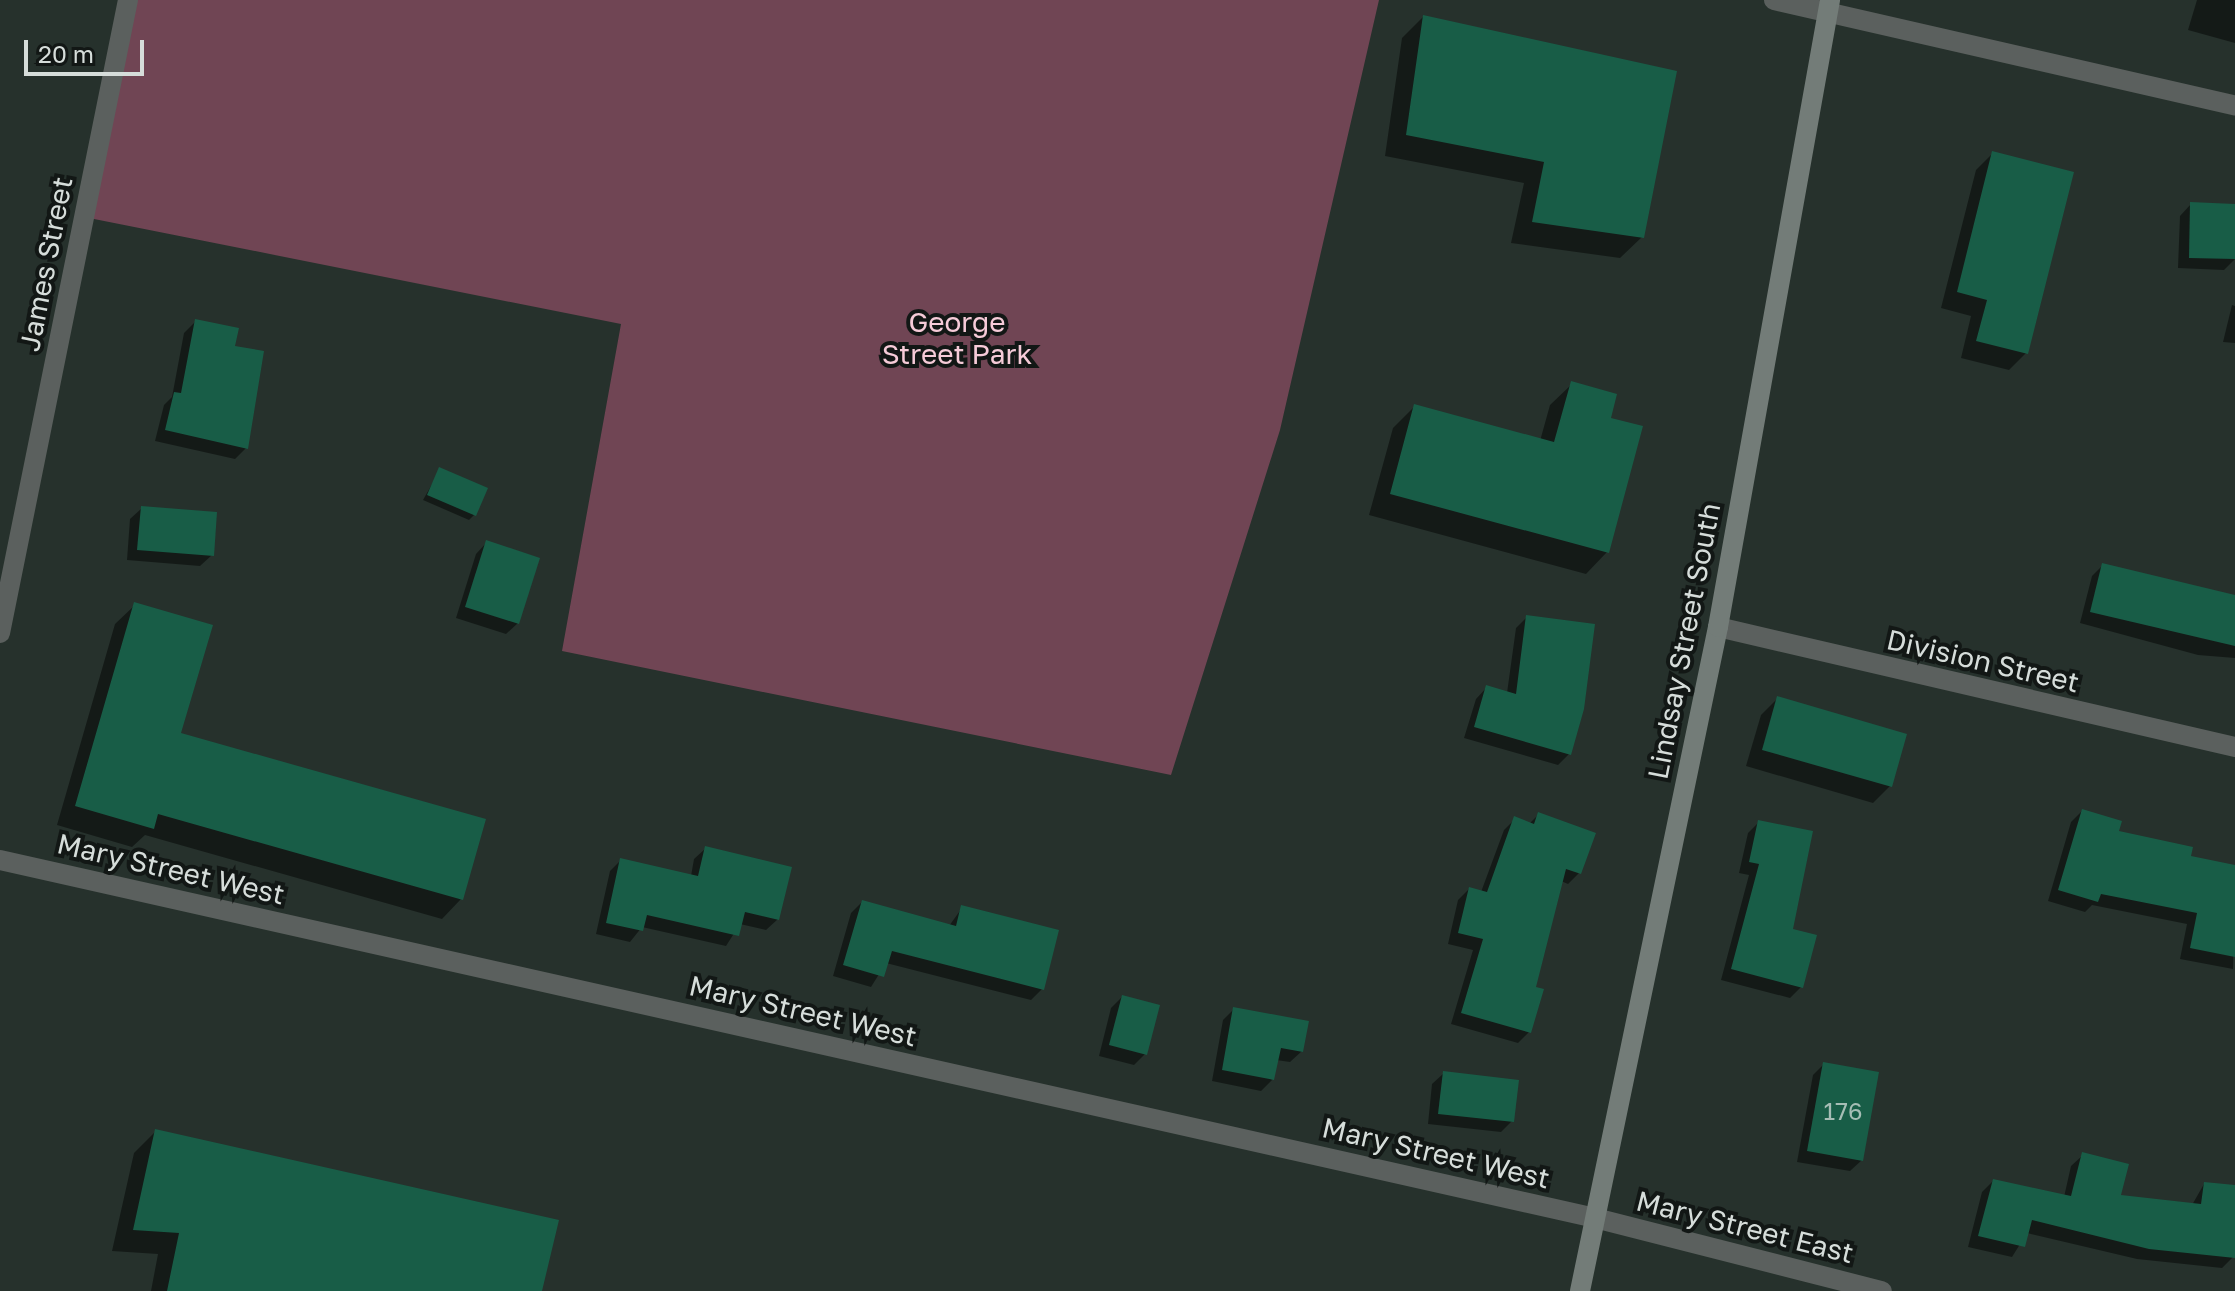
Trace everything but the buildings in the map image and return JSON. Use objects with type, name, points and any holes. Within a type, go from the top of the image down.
[{"type":"main road","name":"Lindsay Street South","points":[[1580,1291],[1718,627],[1829,6]]},
{"type":"street","name":"James Street","points":[[0,633],[128,0]]},
{"type":"street","points":[[1774,0],[1829,6],[2235,106]]},
{"type":"street","name":"Division Street","points":[[1718,627],[2235,747]]},
{"type":"street","name":"Mary Street West","points":[[0,860],[1595,1218]]},
{"type":"street","name":"Mary Street East","points":[[1595,1218],[1882,1291]]},
{"type":"green space","name":"George Street Park","points":[[125,0],[1379,0],[1280,430],[1171,775],[562,651],[621,324],[79,216]]}]
